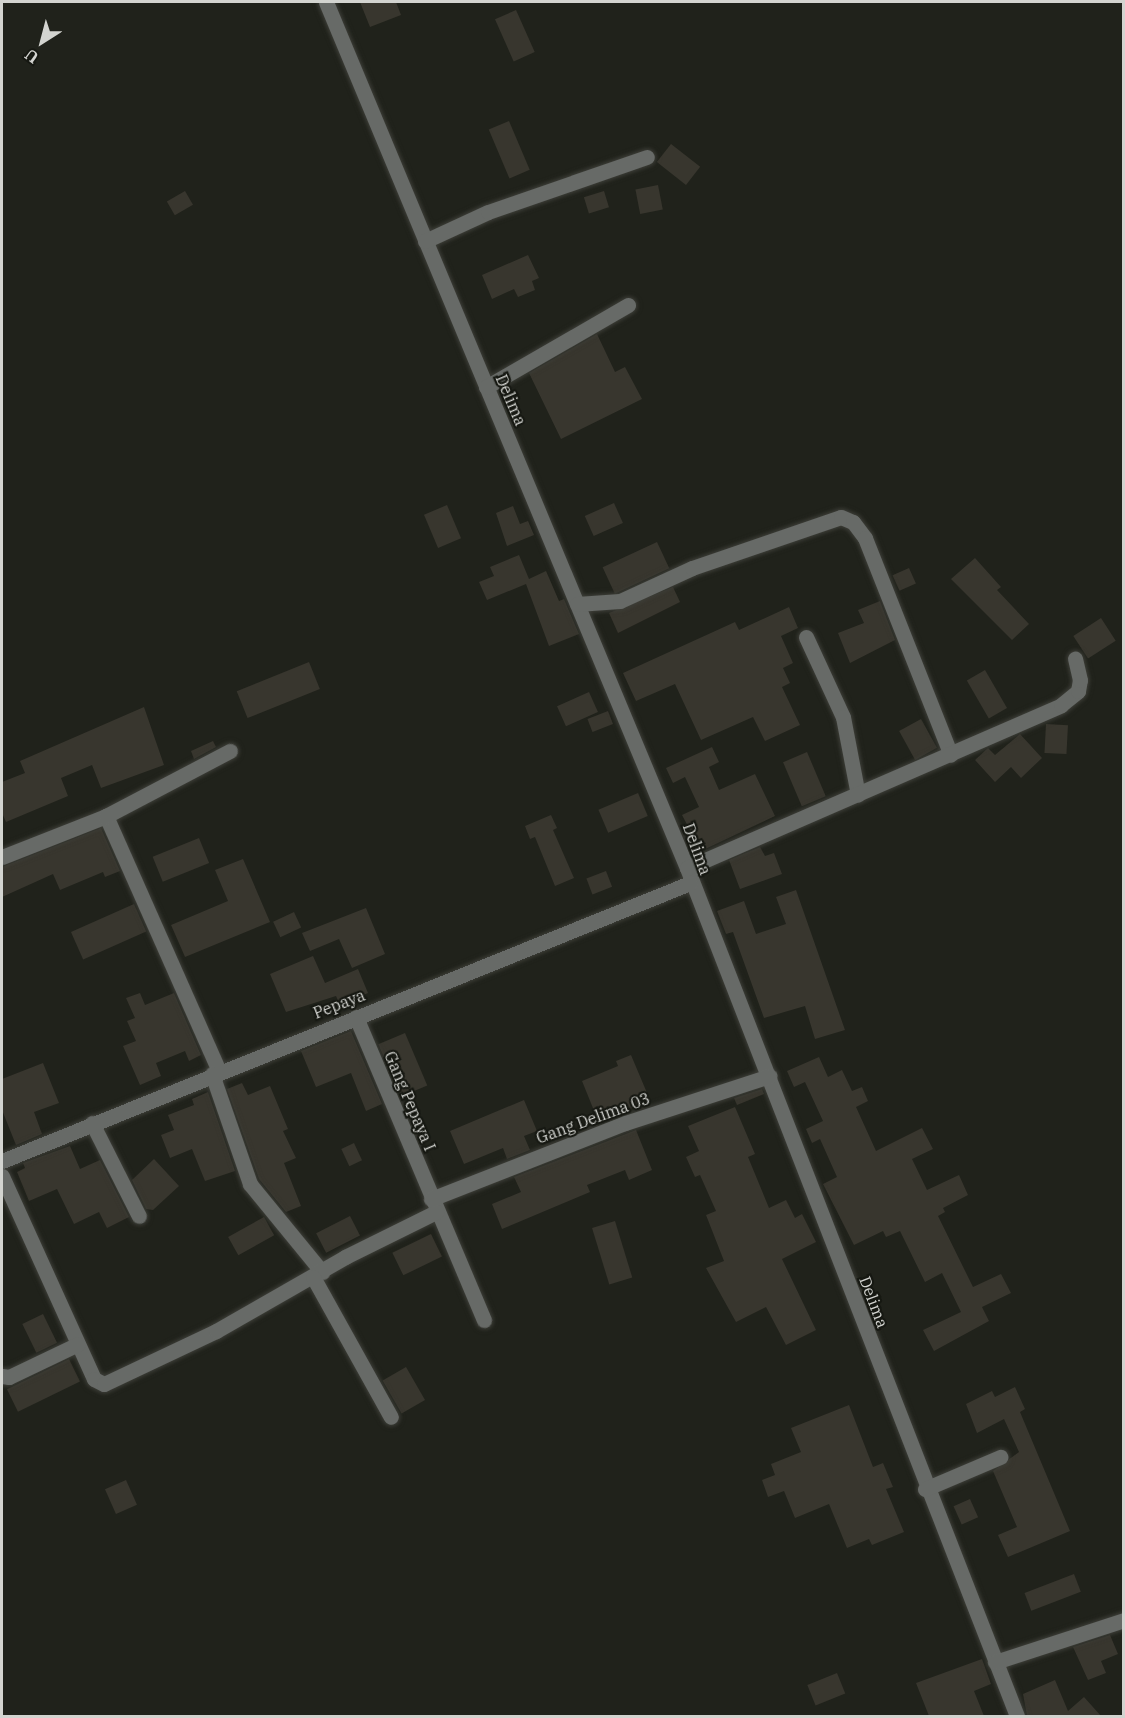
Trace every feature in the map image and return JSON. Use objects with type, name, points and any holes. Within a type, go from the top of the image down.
[{"type":"street","name":"Delima","points":[[326,2],[689,875],[770,1077],[925,1489],[1017,1716]]},
{"type":"street","points":[[425,241],[488,212],[647,157]]},
{"type":"street","points":[[486,387],[628,305]]},
{"type":"street","points":[[577,604],[620,601],[692,568],[841,517],[853,522],[865,538],[951,755]]},
{"type":"street","points":[[806,637],[843,717],[858,795]]},
{"type":"street","name":"Pepaya","points":[[2,1161],[356,1017],[689,875],[858,795],[951,755],[1071,698],[1080,680],[1075,659]]},
{"type":"street","points":[[2,857],[106,816],[230,751]]},
{"type":"street","points":[[106,816],[215,1073],[250,1184],[318,1275],[391,1417]]},
{"type":"street","name":"Gang Pepaya I","points":[[356,1017],[484,1320]]},
{"type":"street","name":"Gang Delima 03","points":[[78,1344],[94,1379],[113,1383],[318,1275],[434,1205],[625,1124],[770,1077]]},
{"type":"street","points":[[92,1123],[139,1216]]},
{"type":"street","points":[[2,1176],[78,1344],[9,1377],[2,1376]]},
{"type":"street","points":[[925,1489],[1000,1457]]},
{"type":"street","points":[[995,1662],[1124,1620]]},
{"type":"building","points":[[360,2],[396,2],[401,15],[370,27]]},
{"type":"building","points":[[516,10],[535,52],[514,61],[495,19]]},
{"type":"building","points":[[509,121],[530,170],[509,178],[489,130]]},
{"type":"building","points":[[671,144],[700,167],[686,185],[657,162]]},
{"type":"building","points":[[658,185],[663,210],[640,214],[635,189]]},
{"type":"building","points":[[185,191],[193,205],[175,215],[167,202]]},
{"type":"building","points":[[604,191],[609,207],[589,213],[584,197]]},
{"type":"building","points":[[528,255],[539,278],[532,281],[535,290],[518,297],[514,289],[492,299],[482,275]]},
{"type":"building","points":[[597,334],[615,372],[625,367],[642,399],[561,439],[529,373]]},
{"type":"building","points":[[614,503],[623,523],[594,536],[585,516]]},
{"type":"building","points":[[447,505],[461,538],[438,548],[424,515]]},
{"type":"building","points":[[513,506],[520,524],[528,521],[534,535],[507,546],[496,513]]},
{"type":"building","points":[[657,542],[669,568],[615,594],[603,567]]},
{"type":"building","points":[[519,555],[529,579],[546,571],[559,601],[564,599],[579,634],[549,646],[526,584],[487,600],[479,582],[494,576],[490,567]]},
{"type":"building","points":[[975,558],[1001,587],[997,590],[1029,624],[1012,640],[951,579]]},
{"type":"building","points":[[909,568],[916,584],[899,591],[893,575]]},
{"type":"building","points":[[673,587],[680,602],[618,633],[609,613]]},
{"type":"building","points":[[880,601],[895,640],[850,663],[838,633],[864,623],[858,610]]},
{"type":"building","points":[[789,607],[798,628],[781,636],[793,663],[783,668],[790,683],[782,687],[800,725],[765,741],[753,717],[701,740],[675,684],[636,701],[623,673],[735,622],[739,630]]},
{"type":"building","points":[[1101,618],[1116,641],[1088,659],[1073,636]]},
{"type":"building","points":[[309,662],[320,689],[248,718],[237,691]]},
{"type":"building","points":[[985,670],[1007,708],[989,719],[967,680]]},
{"type":"building","points":[[589,692],[598,712],[566,726],[557,706]]},
{"type":"building","points":[[144,707],[164,765],[101,788],[92,765],[61,778],[68,796],[6,822],[2,813],[2,782],[25,773],[20,761]]},
{"type":"building","points":[[608,711],[613,724],[592,732],[587,719]]},
{"type":"building","points":[[921,719],[937,748],[915,760],[899,731]]},
{"type":"building","points":[[1046,724],[1068,725],[1066,754],[1044,753]]},
{"type":"building","points":[[1020,734],[1042,758],[1021,778],[1011,767],[995,782],[975,760],[988,748],[995,755]]},
{"type":"building","points":[[213,741],[216,747],[194,759],[191,751]]},
{"type":"building","points":[[712,747],[719,762],[709,767],[719,790],[755,774],[775,816],[701,851],[682,815],[699,807],[685,777],[673,783],[666,768]]},
{"type":"building","points":[[807,752],[826,796],[802,806],[783,762]]},
{"type":"building","points":[[638,793],[648,816],[608,833],[598,810]]},
{"type":"building","points":[[551,815],[557,828],[553,830],[574,878],[555,886],[535,837],[530,839],[525,826]]},
{"type":"building","points":[[101,828],[120,871],[105,877],[103,872],[60,890],[53,874],[2,897],[2,867]]},
{"type":"building","points":[[199,838],[209,863],[163,882],[153,857]]},
{"type":"building","points":[[760,847],[765,856],[774,853],[782,874],[740,889],[729,860]]},
{"type":"building","points":[[243,859],[270,922],[185,957],[171,925],[228,901],[215,870]]},
{"type":"building","points":[[606,871],[612,887],[592,894],[586,879]]},
{"type":"building","points":[[796,890],[845,1030],[815,1039],[805,1006],[764,1018],[733,932],[726,934],[717,911],[744,901],[756,934],[786,924],[776,897]]},
{"type":"building","points":[[134,904],[146,931],[83,959],[71,932]]},
{"type":"building","points":[[366,908],[385,954],[352,968],[339,939],[310,951],[302,933]]},
{"type":"building","points":[[294,912],[301,927],[280,937],[273,922]]},
{"type":"building","points":[[313,956],[325,983],[358,969],[368,993],[340,1005],[336,996],[286,1012],[270,974]]},
{"type":"building","points":[[140,993],[145,1005],[174,993],[201,1055],[189,1061],[185,1051],[156,1063],[161,1076],[140,1085],[123,1046],[136,1041],[127,1021],[135,1018],[126,998]]},
{"type":"building","points":[[351,1031],[382,1104],[366,1111],[351,1073],[316,1087],[301,1051]]},
{"type":"building","points":[[405,1033],[427,1085],[401,1097],[378,1044]]},
{"type":"building","points":[[631,1055],[650,1100],[599,1123],[582,1081],[618,1066],[616,1061]]},
{"type":"building","points":[[819,1057],[828,1077],[842,1070],[852,1091],[862,1087],[868,1101],[856,1107],[876,1151],[922,1128],[933,1149],[912,1159],[927,1190],[959,1175],[968,1195],[943,1208],[945,1212],[938,1216],[973,1287],[1001,1274],[1011,1293],[982,1307],[989,1321],[934,1351],[923,1330],[961,1312],[942,1273],[925,1282],[900,1231],[886,1237],[883,1231],[854,1245],[823,1184],[837,1177],[820,1139],[812,1143],[806,1129],[823,1121],[805,1082],[794,1087],[787,1071]]},
{"type":"building","points":[[43,1063],[59,1103],[34,1112],[42,1134],[16,1145],[2,1110],[2,1079]]},
{"type":"building","points":[[242,1083],[248,1095],[270,1086],[288,1129],[283,1131],[296,1158],[284,1163],[301,1206],[286,1212],[259,1179],[227,1089]]},
{"type":"building","points":[[762,1089],[764,1094],[737,1105],[734,1098]]},
{"type":"building","points":[[208,1092],[235,1171],[205,1181],[192,1149],[170,1158],[161,1135],[174,1130],[168,1115],[194,1105],[192,1099]]},
{"type":"building","points":[[524,1100],[537,1131],[524,1136],[530,1150],[507,1159],[503,1148],[464,1164],[450,1131]]},
{"type":"building","points":[[735,1107],[755,1154],[748,1157],[769,1208],[786,1200],[795,1218],[802,1214],[816,1242],[782,1259],[816,1330],[786,1345],[766,1307],[736,1322],[706,1268],[724,1261],[706,1215],[716,1211],[700,1175],[695,1177],[686,1157],[699,1151],[688,1126]]},
{"type":"building","points":[[636,1130],[652,1170],[629,1180],[625,1170],[587,1185],[590,1192],[502,1229],[492,1204],[521,1192],[514,1177]]},
{"type":"building","points":[[354,1143],[362,1160],[349,1166],[341,1149]]},
{"type":"building","points":[[70,1146],[80,1169],[100,1160],[129,1217],[107,1228],[99,1212],[74,1224],[57,1189],[29,1201],[17,1172],[25,1168],[23,1163]]},
{"type":"building","points":[[154,1159],[179,1186],[153,1210],[146,1209],[132,1180]]},
{"type":"building","points":[[350,1216],[360,1236],[326,1253],[316,1233]]},
{"type":"building","points":[[264,1217],[274,1235],[238,1255],[228,1237]]},
{"type":"building","points":[[615,1221],[632,1277],[609,1284],[592,1228]]},
{"type":"building","points":[[431,1234],[442,1256],[403,1275],[392,1253]]},
{"type":"building","points":[[43,1314],[57,1343],[36,1353],[22,1324]]},
{"type":"building","points":[[69,1359],[80,1381],[18,1412],[7,1389]]},
{"type":"building","points":[[406,1367],[425,1400],[402,1413],[383,1380]]},
{"type":"building","points":[[1015,1387],[1025,1409],[1020,1412],[1070,1531],[1008,1557],[998,1535],[1017,1527],[993,1471],[1019,1452],[1004,1419],[977,1433],[966,1404],[992,1391],[995,1397]]},
{"type":"building","points":[[849,1405],[873,1467],[883,1463],[893,1487],[886,1489],[904,1532],[872,1545],[869,1539],[847,1548],[829,1504],[795,1518],[784,1491],[768,1497],[762,1480],[775,1475],[771,1464],[801,1452],[791,1428]]},
{"type":"building","points":[[126,1480],[137,1505],[116,1514],[105,1489]]},
{"type":"building","points":[[970,1499],[978,1517],[962,1525],[954,1506]]},
{"type":"building","points":[[1074,1574],[1081,1592],[1031,1611],[1025,1593]]},
{"type":"building","points":[[1110,1635],[1118,1654],[1101,1661],[1106,1673],[1088,1680],[1073,1647]]},
{"type":"building","points":[[982,1659],[991,1684],[974,1691],[984,1716],[929,1716],[916,1683]]},
{"type":"building","points":[[837,1673],[845,1693],[816,1705],[807,1685]]},
{"type":"building","points":[[1055,1680],[1068,1711],[1084,1697],[1101,1716],[1027,1716],[1023,1694]]}]
